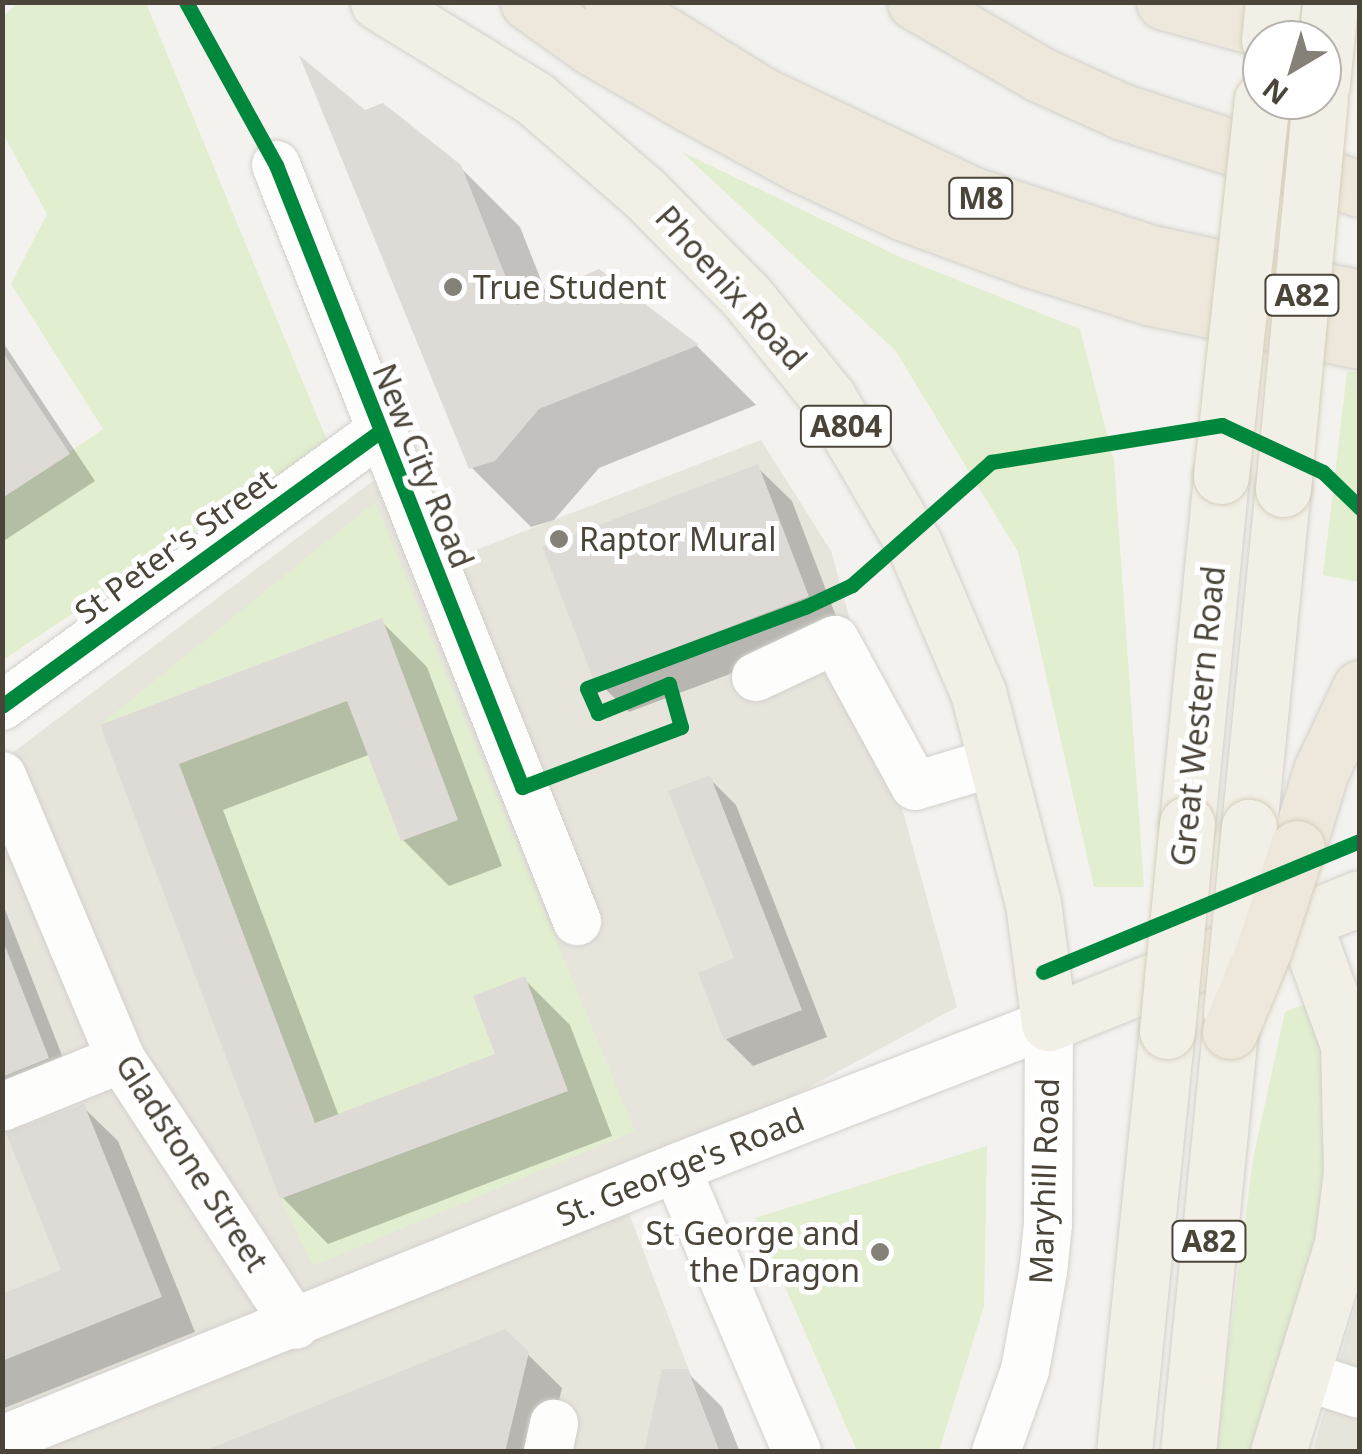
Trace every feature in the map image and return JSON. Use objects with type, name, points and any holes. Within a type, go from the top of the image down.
[{"type":"highway","points":[[528,2],[591,47],[692,106],[886,205],[1032,260],[1152,298],[1360,341]]},
{"type":"highway","points":[[916,2],[1041,75],[1122,112],[1360,189]]},
{"type":"highway","points":[[1164,2],[1242,23]]},
{"type":"highway","name":"M8","points":[[623,10],[762,95],[973,196],[1148,252],[1360,298]]},
{"type":"highway","points":[[1230,1030],[1264,949],[1273,838],[1320,771],[1360,688]]},
{"type":"main road","name":"Phoenix Road","points":[[378,2],[534,98],[643,192],[782,338],[829,399],[916,546],[978,692],[1033,903],[1049,1023]]},
{"type":"main road","name":"Great Western Road","points":[[1124,1452],[1260,120]]},
{"type":"main road","name":"Great Western Road","points":[[1273,838],[1283,490],[1318,120]]},
{"type":"main road","name":"St. George's Road","points":[[1049,1023],[1360,898]]},
{"type":"main road","points":[[1278,1452],[1342,1244],[1353,1116],[1348,1045],[1303,921]]},
{"type":"main road","name":"A82","points":[[1188,1452],[1230,1030]]},
{"type":"street","name":"New City Road","points":[[276,165],[576,921]]},
{"type":"street","name":"St Peter's Street","points":[[2,706],[379,432]]},
{"type":"street","points":[[756,677],[835,640],[916,786],[998,761]]},
{"type":"street","name":"Gladstone Street","points":[[2,776],[120,1060],[296,1324]]},
{"type":"street","name":"St. George's Road","points":[[2,1440],[676,1168],[1049,1023]]},
{"type":"street","name":"Maryhill Road","points":[[996,1452],[1025,1370],[1038,1315],[1048,1224],[1049,1023]]},
{"type":"street","points":[[2,1107],[120,1060]]},
{"type":"street","points":[[676,1168],[797,1452]]},
{"type":"street","points":[[1301,1376],[1360,1394]]},
{"type":"shaded area","points":[[761,440],[831,551],[957,1007],[620,1190],[720,1451],[3,1452],[3,760],[374,480],[416,573]]},
{"type":"shaded area","points":[[1359,1294],[1359,1451],[1313,1452],[1319,1429]]},
{"type":"green space","points":[[17,3],[146,3],[328,443],[3,660],[3,498],[103,429],[11,284],[47,214],[3,134],[2,18]]},
{"type":"green space","points":[[682,152],[900,257],[1080,329],[1114,461],[1144,887],[1094,887],[1018,552],[895,350]]},
{"type":"green space","points":[[1347,372],[1359,372],[1359,582],[1323,575]]},
{"type":"green space","points":[[375,502],[635,1131],[313,1266],[281,1199],[567,1091],[525,977],[473,996],[495,1054],[315,1123],[179,764],[347,701],[401,841],[458,820],[381,618],[100,725]]},
{"type":"green space","points":[[1317,1000],[1341,1135],[1266,1451],[1215,1452],[1253,1159],[1285,1012]]},
{"type":"green space","points":[[987,1146],[984,1306],[939,1451],[857,1451],[755,1218]]},
{"type":"building","name":"True Student","points":[[299,55],[365,110],[383,103],[461,165],[517,305],[599,269],[699,345],[539,409],[495,461],[469,469]]},
{"type":"building","points":[[2,351],[70,454],[2,498]]},
{"type":"building","points":[[758,464],[809,597],[593,679],[542,547]]},
{"type":"building","points":[[382,618],[458,820],[401,841],[347,701],[179,764],[315,1123],[495,1054],[473,996],[525,976],[568,1091],[280,1199],[100,725]]},
{"type":"building","points":[[710,775],[802,1010],[724,1040],[698,973],[734,958],[668,791]]},
{"type":"building","points":[[5,946],[49,1058],[2,1077],[2,947]]},
{"type":"building","points":[[84,1104],[162,1297],[2,1361],[2,1294],[61,1270],[6,1133]]},
{"type":"building","points":[[505,1329],[529,1352],[505,1452],[202,1452]]},
{"type":"building","points":[[662,1369],[688,1369],[720,1452],[644,1452]]},
{"type":"cycle path","points":[[186,2],[276,165],[522,787],[681,727],[669,684],[598,713],[587,688],[805,607],[852,585],[991,462],[1222,425],[1323,472],[1360,508]]},
{"type":"cycle path","points":[[2,706],[379,432]]},
{"type":"cycle path","points":[[1043,972],[1360,841]]},
{"type":"place","name":"True Student","points":[[453,287]]},
{"type":"place","name":"Raptor Mural","points":[[559,539]]},
{"type":"place","name":"St George and the Dragon","points":[[880,1252]]}]
